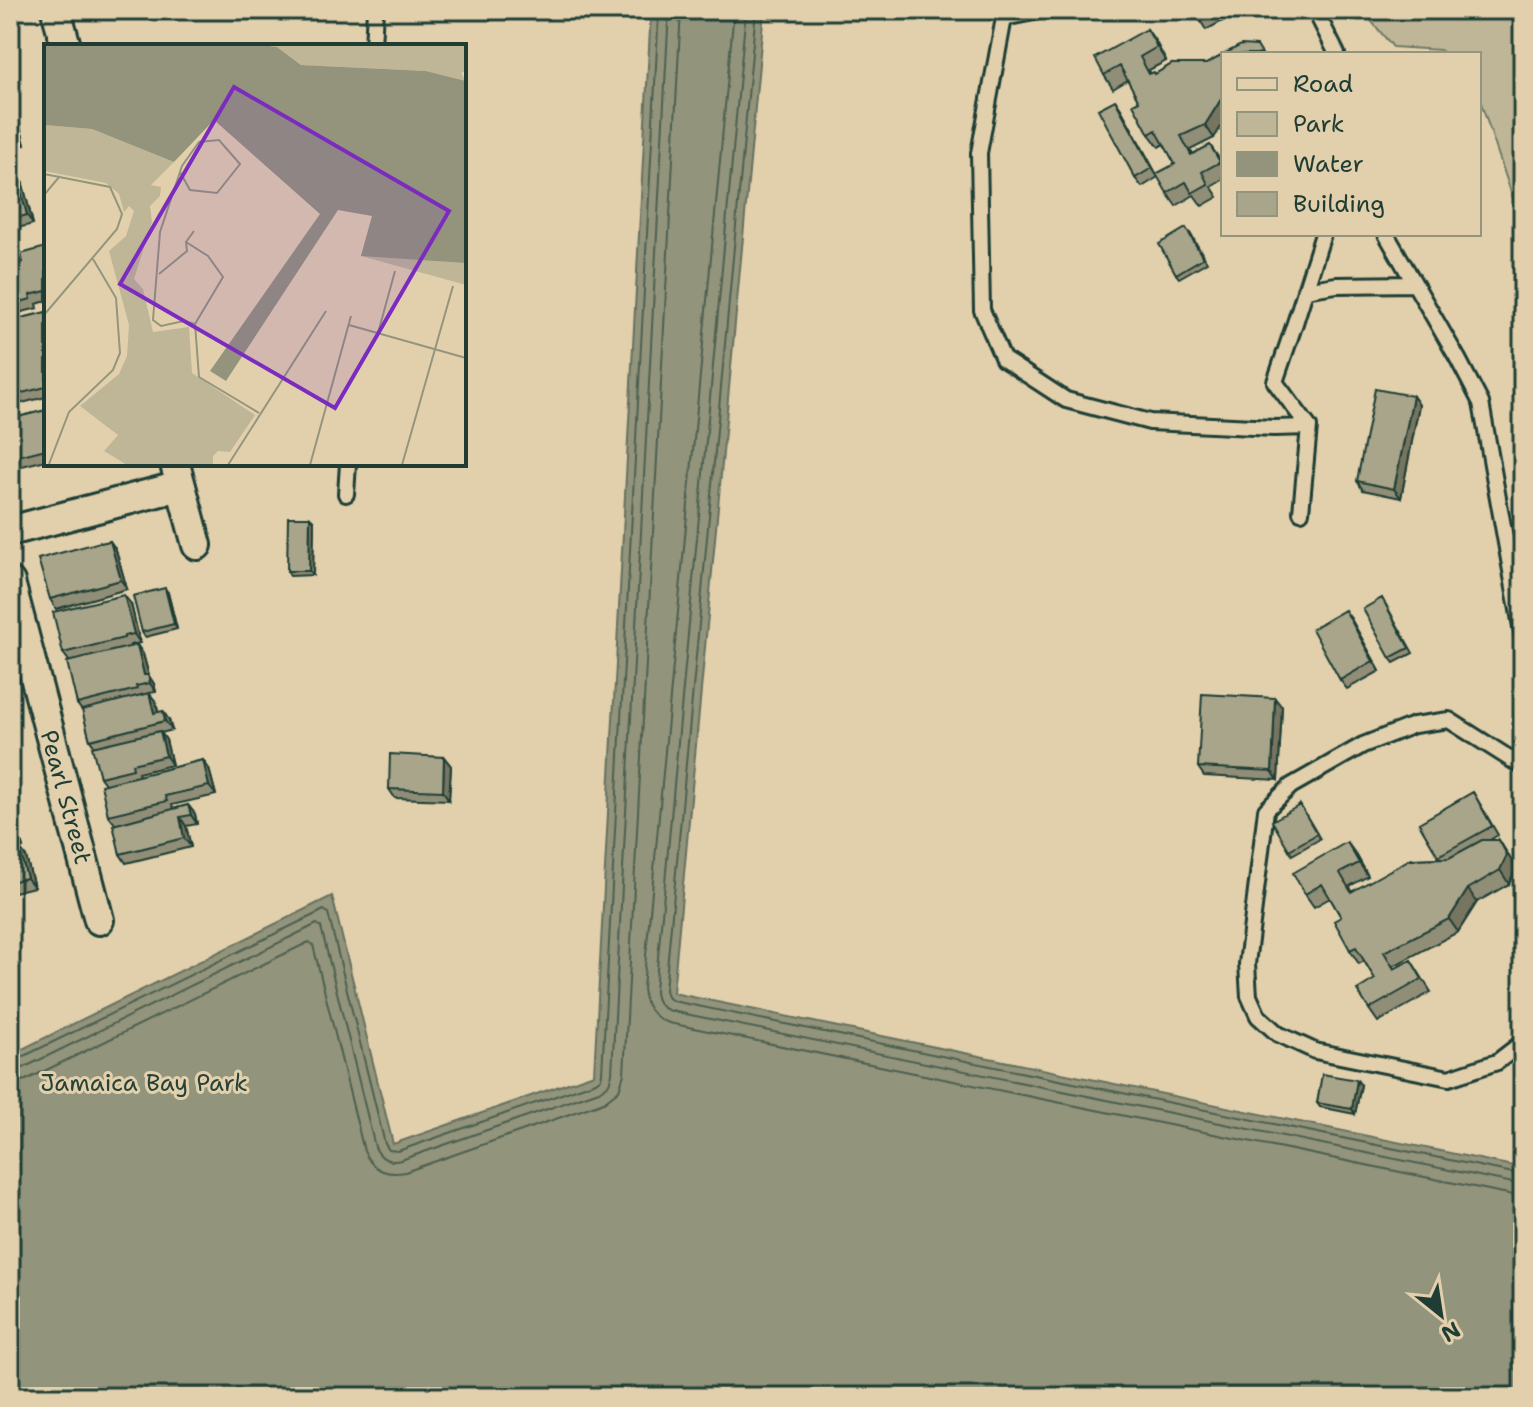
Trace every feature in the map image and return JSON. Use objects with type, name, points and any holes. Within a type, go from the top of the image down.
[{"type":"street","points":[[56,10],[65,44]]},
{"type":"street","points":[[10,531],[178,475],[197,545]]},
{"type":"street","name":"Pearl Street","points":[[10,582],[99,920]]},
{"type":"lane","points":[[373,44],[375,10]]},
{"type":"lane","points":[[1044,10],[1003,14],[979,153],[982,310],[1003,359],[1066,400],[1150,422],[1309,427]]},
{"type":"lane","points":[[1315,10],[1336,52]]},
{"type":"lane","points":[[1301,512],[1309,427],[1275,382],[1322,236]]},
{"type":"lane","points":[[1387,236],[1481,403],[1523,638]]},
{"type":"lane","points":[[1305,290],[1336,285],[1415,284]]},
{"type":"lane","points":[[346,494],[348,466]]},
{"type":"lane","points":[[1523,767],[1449,720],[1414,725],[1363,745],[1291,786],[1266,810],[1247,964],[1249,996],[1258,1016],[1278,1034],[1315,1051],[1449,1078],[1497,1062],[1523,1042]]},
{"type":"green space","points":[[1362,10],[1523,10],[1523,228],[1481,103],[1481,52],[1393,47]]},
{"type":"green space","points":[[1523,251],[1523,332],[1512,291]]},
{"type":"water","points":[[651,10],[764,10],[673,993],[1523,1168],[1523,1397],[10,1397],[10,1055],[332,896],[393,1144],[594,1074]]},
{"type":"building","points":[[1194,10],[1220,10],[1200,21]]},
{"type":"building","points":[[1147,29],[1157,47],[1140,57],[1149,74],[1172,64],[1206,64],[1221,56],[1221,99],[1205,125],[1181,136],[1191,155],[1210,145],[1220,162],[1202,172],[1208,184],[1192,193],[1186,182],[1167,193],[1156,174],[1175,164],[1156,130],[1149,134],[1133,104],[1139,101],[1120,66],[1104,75],[1095,58]]},
{"type":"building","points":[[1241,45],[1257,46],[1261,52],[1228,52]]},
{"type":"building","points":[[1115,100],[1152,168],[1135,178],[1098,109]]},
{"type":"building","points":[[10,102],[19,136],[10,138]]},
{"type":"building","points":[[10,160],[27,215],[10,220]]},
{"type":"building","points":[[1186,228],[1203,258],[1176,274],[1159,244]]},
{"type":"building","points":[[44,248],[44,292],[10,305],[10,261],[16,264],[23,262],[21,254]]},
{"type":"building","points":[[44,312],[44,388],[10,396],[10,321]]},
{"type":"building","points":[[1375,389],[1413,396],[1394,489],[1357,481]]},
{"type":"building","points":[[44,410],[44,450],[10,458],[10,419]]},
{"type":"building","points":[[288,517],[310,517],[309,571],[287,571]]},
{"type":"building","points":[[110,541],[121,580],[50,599],[38,559]]},
{"type":"building","points":[[165,588],[174,624],[142,632],[133,596]]},
{"type":"building","points":[[124,595],[134,634],[63,653],[53,612]]},
{"type":"building","points":[[1382,598],[1409,648],[1390,658],[1363,609]]},
{"type":"building","points":[[1345,610],[1373,661],[1340,680],[1312,629]]},
{"type":"building","points":[[137,645],[144,675],[148,675],[150,683],[77,704],[67,662]]},
{"type":"building","points":[[149,693],[154,713],[163,711],[165,721],[90,740],[82,710]]},
{"type":"building","points":[[1202,694],[1275,698],[1272,771],[1198,767]]},
{"type":"building","points":[[160,731],[166,756],[132,764],[133,769],[100,777],[92,747]]},
{"type":"building","points":[[390,754],[444,757],[443,791],[389,789]]},
{"type":"building","points":[[203,760],[209,786],[165,796],[167,801],[108,815],[101,785]]},
{"type":"building","points":[[1473,792],[1492,826],[1438,856],[1419,823]]},
{"type":"building","points":[[188,805],[191,815],[180,817],[184,838],[120,854],[113,825]]},
{"type":"building","points":[[1300,805],[1317,834],[1289,850],[1272,821]]},
{"type":"building","points":[[10,815],[17,839],[10,841]]},
{"type":"building","points":[[1482,840],[1499,840],[1507,855],[1500,870],[1468,889],[1449,919],[1384,952],[1394,969],[1411,960],[1422,979],[1369,1009],[1357,990],[1375,979],[1356,947],[1350,950],[1334,921],[1341,917],[1322,884],[1305,894],[1293,873],[1347,842],[1359,863],[1340,873],[1351,892],[1412,858],[1449,858]]},
{"type":"building","points":[[19,848],[27,878],[10,882],[10,851]]},
{"type":"building","points":[[1322,1074],[1357,1080],[1352,1109],[1317,1103]]},
{"type":"park label","name":"Jamaica Bay Park","points":[[144,1083]]}]
